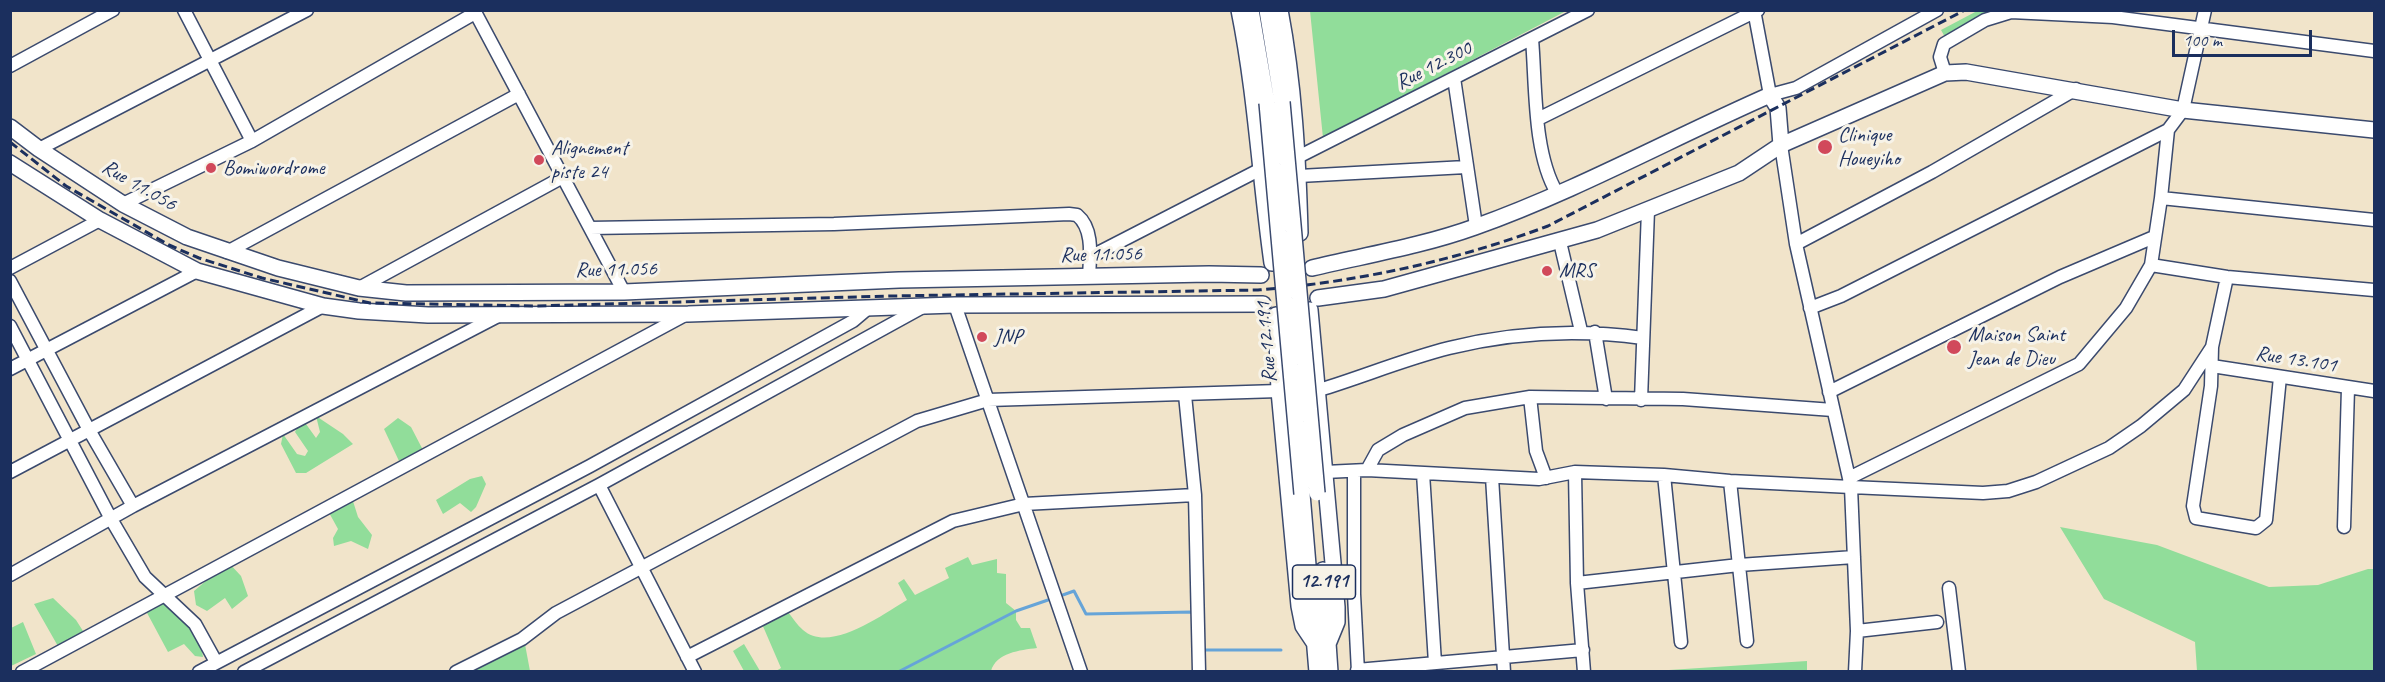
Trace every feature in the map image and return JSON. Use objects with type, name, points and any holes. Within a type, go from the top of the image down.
[{"type":"main road","points":[[1239,10],[1253,87],[1259,170],[1272,263]]},
{"type":"main road","name":"Rue 12.191","points":[[1251,10],[1274,102]]},
{"type":"main road","name":"Rue 12.191","points":[[1268,10],[1274,102],[1322,644],[1330,672]]},
{"type":"main road","points":[[1276,315],[1280,391],[1299,606],[1303,626],[1322,644],[1337,622],[1337,607],[1318,390],[1314,304],[1319,280],[1306,264],[1291,80],[1280,10]]},
{"type":"main road","points":[[1781,145],[1778,108],[1770,95],[1557,193],[1435,240],[1306,264],[1286,258],[1272,263],[1261,275],[1258,291],[1263,304],[1276,315],[1293,318],[1314,304],[1384,289],[1560,242],[1739,173],[1781,145],[1945,73],[1966,72],[2077,89],[2183,110],[2374,130]]},
{"type":"main road","name":"Rue 11.056","points":[[10,127],[39,149],[123,204],[187,237],[278,268],[359,288],[406,293],[624,292],[899,280],[1261,275]]},
{"type":"main road","points":[[10,163],[100,220],[197,271],[323,306],[395,314],[688,314],[866,310],[955,305],[1263,304]]},
{"type":"main road","name":"Rue 12.191","points":[[1317,672],[1322,644]]},
{"type":"street","points":[[10,66],[113,10]]},
{"type":"street","points":[[184,10],[252,141]]},
{"type":"street","points":[[39,149],[307,10]]},
{"type":"street","name":"Rue 12.300","points":[[1298,157],[1588,10]]},
{"type":"street","points":[[1538,119],[1756,11],[1770,95],[1796,88],[1937,10]]},
{"type":"street","points":[[1810,308],[1850,291],[2168,130],[2183,110],[2205,10]]},
{"type":"street","points":[[123,204],[252,141],[474,12],[624,292]]},
{"type":"street","points":[[1945,73],[1940,57],[1944,44],[1985,20],[2011,12],[2113,17],[2374,51]]},
{"type":"street","points":[[1532,39],[1538,119],[1547,176],[1557,193]]},
{"type":"street","points":[[1454,78],[1476,226]]},
{"type":"street","points":[[1796,244],[1932,172],[2077,89]]},
{"type":"street","points":[[227,252],[519,94]]},
{"type":"street","points":[[1850,483],[2079,364],[2126,308],[2151,265],[2168,130]]},
{"type":"street","points":[[1781,145],[1796,244],[1850,483],[1857,631],[1855,672]]},
{"type":"street","points":[[1299,176],[1466,167]]},
{"type":"street","points":[[1090,256],[1259,170]]},
{"type":"street","points":[[359,288],[563,177]]},
{"type":"street","points":[[2161,198],[2374,220]]},
{"type":"street","points":[[1641,400],[1648,210]]},
{"type":"street","points":[[590,228],[834,224],[1069,214],[1077,215],[1086,226],[1090,243],[1089,277]]},
{"type":"street","points":[[10,268],[100,220]]},
{"type":"street","points":[[1828,392],[2060,277],[2154,237]]},
{"type":"street","points":[[1560,242],[1581,332]]},
{"type":"street","points":[[2151,265],[2227,277],[2374,290]]},
{"type":"street","points":[[10,369],[197,271]]},
{"type":"street","points":[[2227,277],[2212,347],[2212,366],[2193,506],[2196,518],[2256,528],[2266,520],[2280,377]]},
{"type":"street","points":[[10,281],[89,430],[133,506]]},
{"type":"street","points":[[955,305],[1081,672]]},
{"type":"street","points":[[10,472],[323,306]]},
{"type":"street","points":[[244,672],[599,485],[921,308]]},
{"type":"street","points":[[199,672],[590,466],[854,321],[866,310]]},
{"type":"street","points":[[10,575],[133,506],[502,314]]},
{"type":"street","points":[[22,672],[688,314]]},
{"type":"street","points":[[10,326],[111,519],[145,577],[163,596],[181,608],[195,624],[216,662]]},
{"type":"street","points":[[1318,390],[1448,348],[1557,332],[1595,332],[1643,338]]},
{"type":"street","points":[[1595,332],[1606,399]]},
{"type":"street","points":[[1325,472],[1367,470],[1546,478],[1575,472],[1664,475],[1730,482],[1850,483],[1983,493],[2008,492],[2036,482],[2109,448],[2141,426],[2184,390],[2212,347]]},
{"type":"street","name":"Rue 13.101","points":[[2212,366],[2374,391]]},
{"type":"street","points":[[2344,527],[2348,388]]},
{"type":"street","points":[[456,672],[522,639],[556,613],[917,421],[988,400],[1280,391]]},
{"type":"street","points":[[1185,395],[1195,495],[1199,672]]},
{"type":"street","points":[[1367,470],[1378,450],[1403,435],[1465,408],[1530,397],[1683,399],[1833,411]]},
{"type":"street","points":[[1530,397],[1536,451],[1546,478]]},
{"type":"street","points":[[1354,471],[1354,594],[1358,671],[1583,650]]},
{"type":"street","points":[[1575,472],[1577,583],[1584,672]]},
{"type":"street","points":[[1423,473],[1435,663]]},
{"type":"street","points":[[1664,475],[1681,642]]},
{"type":"street","points":[[1492,477],[1504,672]]},
{"type":"street","points":[[1730,482],[1747,641]]},
{"type":"street","points":[[599,485],[695,672]]},
{"type":"street","points":[[687,657],[953,521],[1024,504],[1195,495]]},
{"type":"street","points":[[1577,583],[1739,565],[1854,557]]},
{"type":"street","points":[[1948,588],[1959,672]]},
{"type":"street","points":[[1857,631],[1937,622]]},
{"type":"green space","points":[[1310,11],[1566,11],[1323,138]]},
{"type":"green space","points":[[1977,11],[1999,11],[1946,39],[1941,30]]},
{"type":"green space","points":[[316,416],[343,434],[353,444],[306,473],[296,473],[281,444],[283,434],[297,454],[305,456],[308,451],[295,432],[298,426],[306,424],[316,438],[320,432]]},
{"type":"green space","points":[[398,418],[411,427],[424,452],[399,461],[384,429]]},
{"type":"green space","points":[[482,476],[486,484],[476,507],[471,512],[460,503],[443,514],[436,500],[470,479]]},
{"type":"green space","points":[[352,498],[358,517],[372,535],[368,549],[351,541],[334,546],[333,538],[338,529],[327,509]]},
{"type":"green space","points":[[2060,527],[2157,545],[2269,587],[2318,585],[2374,569],[2374,671],[2197,671],[2195,642],[2104,599]]},
{"type":"green space","points":[[968,557],[972,565],[997,559],[997,573],[1006,574],[1006,603],[1016,611],[1016,620],[1021,628],[1030,628],[1037,648],[1016,651],[1003,656],[991,671],[776,671],[781,668],[762,624],[788,612],[803,630],[814,636],[841,635],[871,622],[907,600],[898,583],[904,579],[915,595],[949,578],[945,568]]},
{"type":"green space","points":[[228,562],[241,576],[248,596],[232,609],[225,598],[207,611],[196,605],[194,591]]},
{"type":"green space","points":[[53,598],[76,620],[83,631],[67,649],[59,648],[34,604]]},
{"type":"green space","points":[[167,599],[200,639],[203,657],[195,656],[184,644],[168,652],[146,611]]},
{"type":"green space","points":[[23,622],[36,654],[11,666],[11,628]]},
{"type":"green space","points":[[524,639],[530,671],[462,671]]},
{"type":"green space","points":[[744,644],[760,671],[744,671],[733,651]]},
{"type":"green space","points":[[1807,661],[1807,671],[1669,671],[1669,670]]},
{"type":"waterway","points":[[1060,596],[1074,591],[1086,614],[1192,612],[1193,615]]},
{"type":"waterway","points":[[898,672],[1016,611],[1048,600]]},
{"type":"waterway","points":[[1202,650],[1281,650]]},
{"type":"railway","points":[[10,142],[66,186],[169,245],[199,258],[262,278],[370,303],[535,306],[890,296],[1258,290],[1332,282],[1405,268],[1477,250],[1548,226],[1965,10]]},
{"type":"place","name":"Clinique Houeyiho","points":[[1825,147]]},
{"type":"place","name":"Alignement piste 24","points":[[539,160]]},
{"type":"place","name":"Bomiwordrome","points":[[211,168]]},
{"type":"place","name":"MRS","points":[[1547,271]]},
{"type":"place","name":"JNP","points":[[982,337]]},
{"type":"place","name":"Maison Saint Jean de Dieu","points":[[1954,347]]}]
